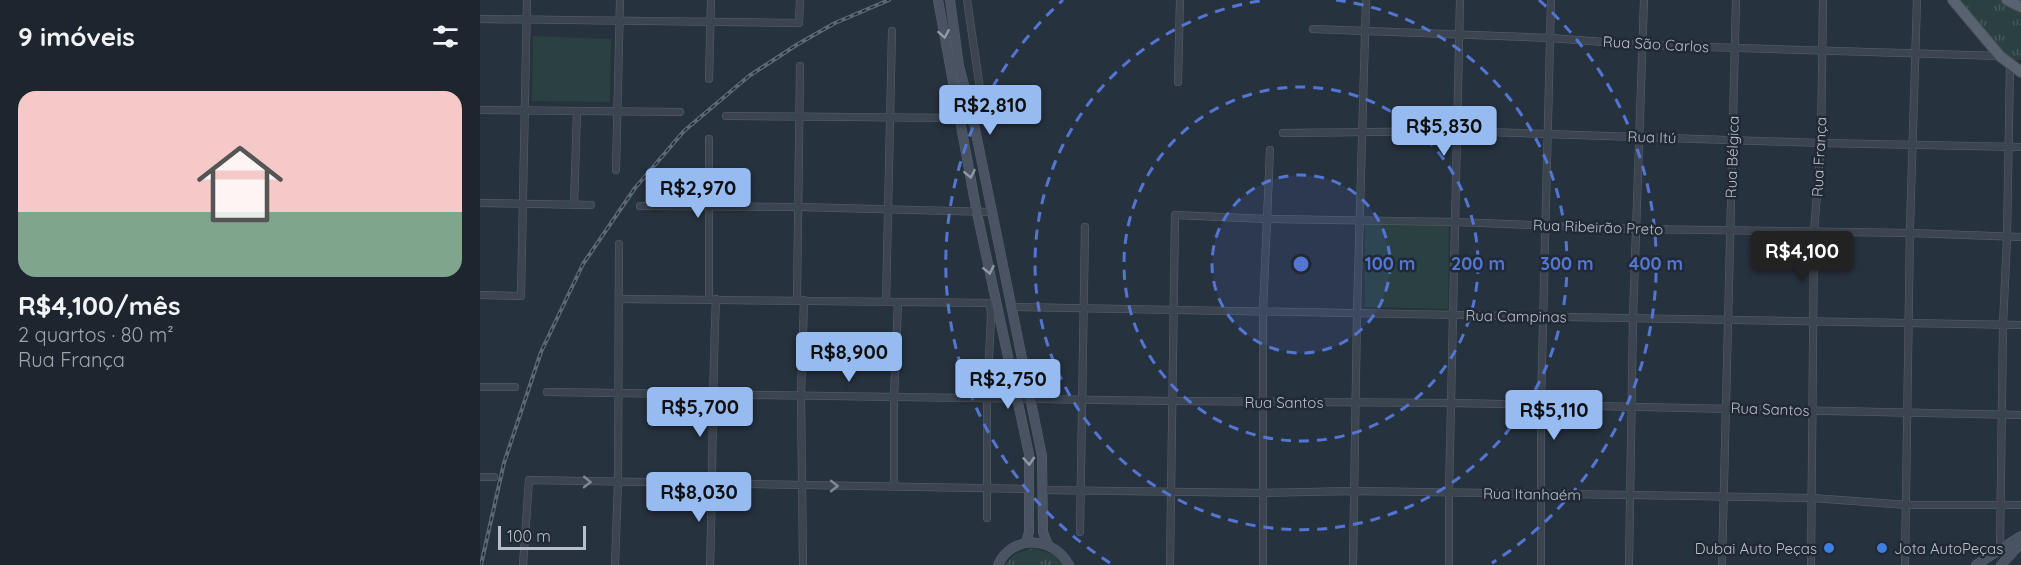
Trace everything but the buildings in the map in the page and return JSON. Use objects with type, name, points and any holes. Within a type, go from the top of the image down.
[{"type":"main road","points":[[938,0],[954,66],[973,120],[1042,456],[1043,532],[1048,545]]},
{"type":"main road","points":[[950,0],[958,118],[993,303],[1029,454],[1029,532],[1026,543]]},
{"type":"main road","points":[[1953,0],[2000,56],[2016,63],[2021,72]]},
{"type":"main road","points":[[2007,0],[2021,8]]},
{"type":"main road","points":[[1976,565],[2021,536]]},
{"type":"main road","points":[[998,565],[1007,552],[1026,543],[1037,542],[1058,550],[1068,563]]},
{"type":"main road","points":[[2001,565],[2021,543]]},
{"type":"street","points":[[480,295],[521,296],[527,0]]},
{"type":"street","points":[[616,170],[620,0]]},
{"type":"street","points":[[709,79],[711,0]]},
{"type":"street","points":[[480,19],[800,23],[800,0]]},
{"type":"street","points":[[968,0],[984,116],[973,120]]},
{"type":"street","points":[[1178,82],[1180,0]]},
{"type":"street","points":[[1353,565],[1361,133],[1366,0]]},
{"type":"street","points":[[1449,565],[1460,0]]},
{"type":"street","points":[[1541,565],[1541,405],[1551,0]]},
{"type":"street","points":[[1629,565],[1633,318],[1644,0]]},
{"type":"street","name":"Rua Bélgica","points":[[1722,565],[1736,0]]},
{"type":"street","name":"Rua França","points":[[1811,565],[1814,232],[1821,143],[1823,0]]},
{"type":"street","points":[[1905,565],[1910,234],[1917,0]]},
{"type":"street","name":"Rua São Carlos","points":[[1313,29],[1551,38],[1643,45],[2000,56]]},
{"type":"street","points":[[886,302],[892,31]]},
{"type":"street","points":[[2000,549],[2008,147],[2016,63]]},
{"type":"street","points":[[800,66],[799,207],[803,565]]},
{"type":"street","points":[[480,110],[680,112]]},
{"type":"street","points":[[574,205],[577,111]]},
{"type":"street","points":[[726,116],[958,118]]},
{"type":"street","name":"Rua Itú","points":[[1284,133],[1457,131],[2021,147]]},
{"type":"street","points":[[709,139],[713,299],[713,482],[710,565]]},
{"type":"street","points":[[1263,565],[1263,311],[1270,150]]},
{"type":"street","points":[[480,204],[591,205]]},
{"type":"street","points":[[640,206],[991,212]]},
{"type":"street","name":"Rua Ribeirão Preto","points":[[1174,309],[1175,215],[1455,222],[1636,230],[2021,237]]},
{"type":"street","points":[[1080,532],[1085,227]]},
{"type":"street","points":[[615,565],[618,482],[619,244]]},
{"type":"street","points":[[619,299],[993,303],[987,398],[987,518]]},
{"type":"street","points":[[894,486],[894,397],[898,302]]},
{"type":"street","name":"Rua Campinas","points":[[1011,307],[2021,325]]},
{"type":"street","points":[[1170,565],[1173,492],[1174,309]]},
{"type":"street","points":[[480,387],[514,387]]},
{"type":"street","name":"Rua Santos","points":[[547,392],[619,391],[894,397],[1726,407],[2021,415]]},
{"type":"street","points":[[480,477],[494,477]]},
{"type":"street","points":[[523,565],[529,480],[1029,489]]},
{"type":"street","name":"Rua Itanhaém","points":[[1043,490],[1724,496],[1813,498],[1907,505],[2021,505]]},
{"type":"green space","points":[[1957,0],[2000,0],[2021,11],[2021,60],[2011,60]]},
{"type":"green space","points":[[533,36],[611,39],[610,102],[532,101]]},
{"type":"green space","points":[[1365,224],[1449,226],[1448,309],[1365,307]]},
{"type":"green space","points":[[1034,548],[1053,554],[1064,565],[1005,565],[1015,554]]},
{"type":"railway","points":[[481,565],[504,463],[541,352],[583,264],[635,188],[684,131],[749,76],[835,23],[889,0]]},
{"type":"place","name":"Dubai Auto Peças","points":[[1829,548]]},
{"type":"place","name":"Jota AutoPeças","points":[[1882,548]]}]
